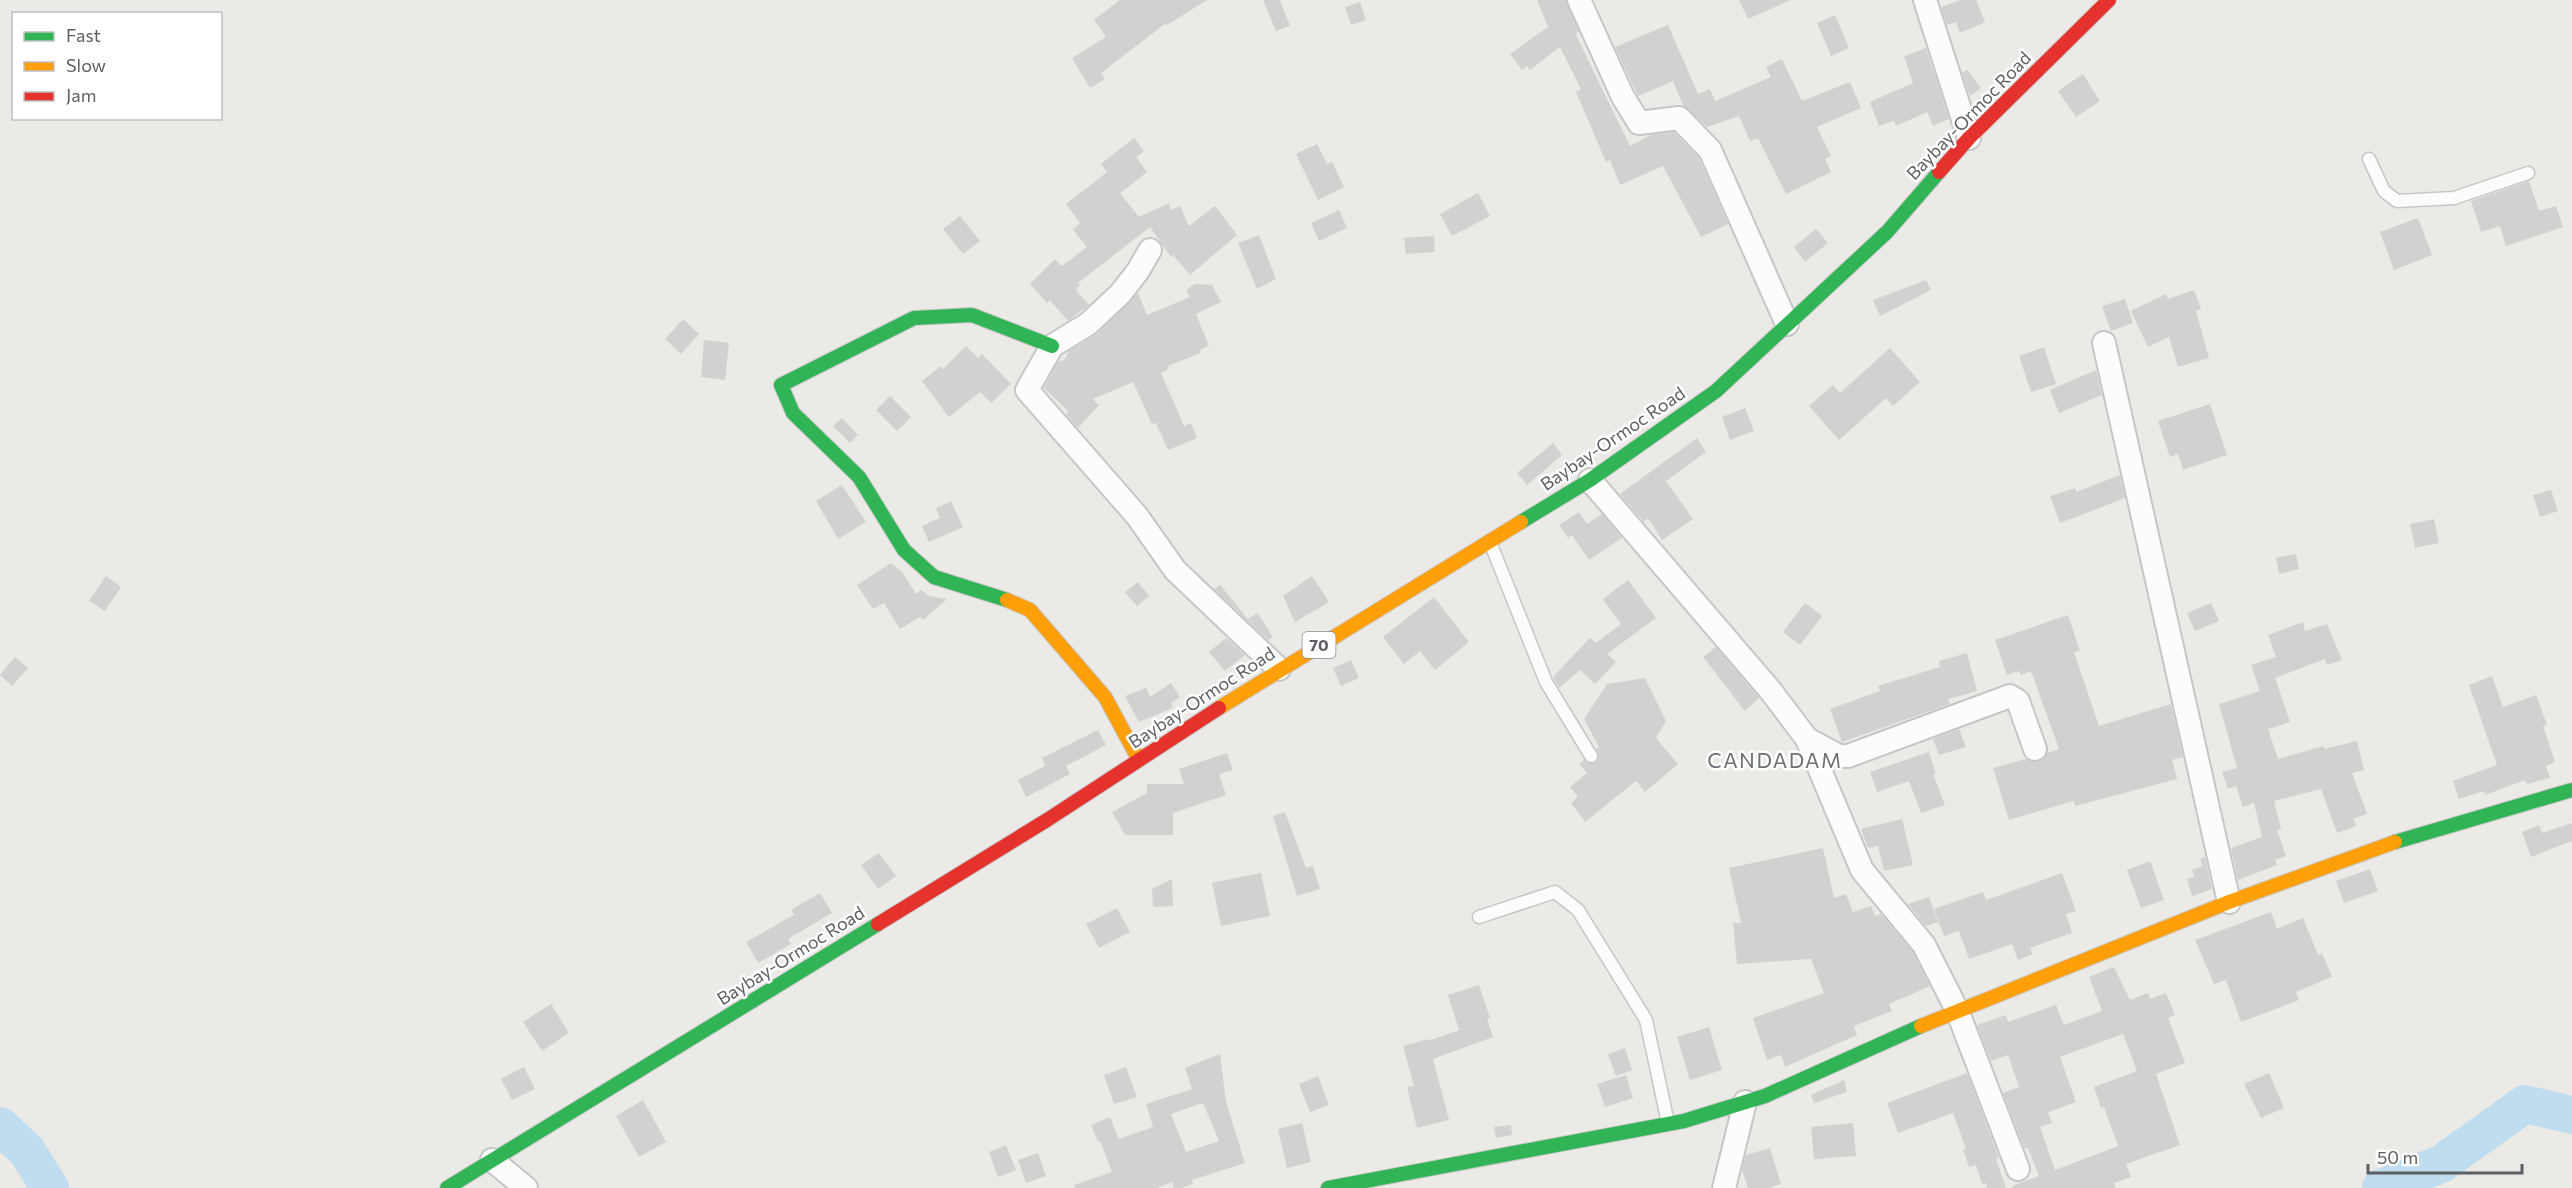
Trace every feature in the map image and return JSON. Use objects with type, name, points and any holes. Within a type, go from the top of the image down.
[{"type":"main road","name":"Baybay-Ormoc Road","points":[[447,1188],[1047,820],[1279,669],[1590,480],[1716,391],[1887,232],[1968,138],[2109,0]]},
{"type":"main road","points":[[1052,346],[972,315],[914,318],[781,385],[793,412],[859,477],[904,550],[934,577],[995,594],[1030,610],[1105,697],[1139,760]]},
{"type":"main road","points":[[1328,1188],[1668,1124],[1765,1096],[1957,1010],[2229,902],[2372,849],[2572,790]]},
{"type":"street","points":[[1579,0],[1623,97],[1639,123],[1679,118],[1710,150],[1787,324]]},
{"type":"street","points":[[1925,0],[1968,138]]},
{"type":"street","points":[[1150,250],[1138,272],[1120,294],[1088,324],[1052,346],[1027,390],[1137,516],[1175,570],[1279,669]]},
{"type":"street","points":[[2104,343],[2229,902]]},
{"type":"street","points":[[1590,480],[1770,690],[1807,739],[1862,870],[1924,945],[1957,1010],[2018,1169]]},
{"type":"street","points":[[1807,739],[1839,756],[1848,756],[2010,696],[2018,701],[2035,749]]},
{"type":"street","points":[[1724,1188],[1745,1102]]},
{"type":"street","points":[[492,1160],[526,1188]]},
{"type":"lane","points":[[2369,159],[2384,191],[2397,201],[2454,198],[2528,173]]},
{"type":"lane","points":[[1490,541],[1546,682],[1591,756]]},
{"type":"lane","points":[[1479,917],[1555,892],[1578,910],[1646,1020],[1668,1124]]},
{"type":"building","points":[[1120,0],[1207,0],[1167,25],[1166,23],[1101,73],[1105,79],[1090,88],[1072,58],[1106,37],[1094,20]]},
{"type":"building","points":[[1263,0],[1280,0],[1290,26],[1276,31]]},
{"type":"building","points":[[1537,0],[1566,0],[1579,32],[1575,33],[1630,146],[1651,135],[1674,132],[1699,158],[1728,224],[1701,237],[1663,166],[1620,185],[1610,160],[1606,162],[1576,92],[1581,89],[1560,47],[1530,70],[1527,66],[1522,70],[1510,54],[1548,27]]},
{"type":"building","points":[[1739,0],[1791,0],[1748,19]]},
{"type":"building","points":[[1961,0],[1976,0],[1985,22],[1960,33],[1956,22],[1947,25],[1941,7]]},
{"type":"building","points":[[1360,2],[1366,20],[1351,25],[1345,7]]},
{"type":"building","points":[[1835,15],[1849,48],[1831,56],[1817,23]]},
{"type":"building","points":[[1668,25],[1698,94],[1710,89],[1715,101],[1771,77],[1766,67],[1782,59],[1802,101],[1850,82],[1861,108],[1817,127],[1831,156],[1825,159],[1831,172],[1786,194],[1758,138],[1750,141],[1739,116],[1707,127],[1683,105],[1673,81],[1638,96],[1615,47]]},
{"type":"building","points":[[1926,48],[1949,119],[1933,126],[1927,112],[1896,126],[1894,121],[1879,126],[1870,102],[1913,83],[1904,56]]},
{"type":"building","points":[[1967,70],[1981,88],[1970,96],[1962,73]]},
{"type":"building","points":[[2083,74],[2100,101],[2076,117],[2058,91]]},
{"type":"building","points":[[1134,138],[1144,151],[1136,157],[1147,172],[1120,193],[1139,217],[1169,203],[1171,210],[1180,206],[1189,226],[1215,206],[1237,235],[1190,275],[1173,255],[1171,257],[1150,227],[1078,283],[1080,285],[1076,290],[1089,305],[1068,321],[1050,300],[1047,303],[1030,284],[1055,259],[1062,266],[1087,247],[1073,230],[1080,223],[1066,204],[1107,172],[1101,164]]},
{"type":"building","points":[[1317,144],[1327,164],[1332,162],[1344,187],[1318,200],[1296,154]]},
{"type":"building","points":[[2529,181],[2539,211],[2556,206],[2563,227],[2506,246],[2500,226],[2481,232],[2471,201]]},
{"type":"building","points":[[1478,193],[1490,216],[1452,236],[1440,214]]},
{"type":"building","points":[[1339,210],[1347,228],[1319,241],[1311,223]]},
{"type":"building","points":[[960,216],[980,241],[963,254],[943,229]]},
{"type":"building","points":[[2418,218],[2432,255],[2394,270],[2380,232]]},
{"type":"building","points":[[1816,229],[1828,243],[1805,262],[1794,247]]},
{"type":"building","points":[[1259,235],[1276,279],[1257,289],[1238,243]]},
{"type":"building","points":[[1434,236],[1435,252],[1406,254],[1404,238]]},
{"type":"building","points":[[1926,280],[1931,290],[1880,316],[1873,300]]},
{"type":"building","points":[[1195,284],[1212,285],[1221,302],[1196,314],[1209,346],[1200,350],[1201,353],[1168,366],[1169,369],[1161,373],[1184,426],[1191,423],[1197,438],[1168,450],[1156,423],[1152,424],[1133,382],[1093,399],[1099,405],[1078,428],[1066,414],[1068,411],[1044,388],[1058,362],[1064,360],[1069,351],[1097,334],[1138,293],[1147,315],[1190,297],[1186,290]]},
{"type":"building","points":[[2194,290],[2201,309],[2196,311],[2209,358],[2178,367],[2169,337],[2148,347],[2131,311],[2166,294],[2168,299]]},
{"type":"building","points":[[2125,299],[2133,323],[2111,331],[2102,306]]},
{"type":"building","points":[[683,319],[699,334],[681,354],[665,339]]},
{"type":"building","points":[[704,340],[729,343],[725,380],[701,377]]},
{"type":"building","points":[[966,346],[978,358],[982,354],[1011,384],[991,403],[980,392],[949,417],[922,381],[941,366],[943,369]]},
{"type":"building","points":[[2044,347],[2056,384],[2031,392],[2019,356]]},
{"type":"building","points":[[1890,348],[1920,382],[1893,406],[1886,398],[1839,440],[1809,406],[1833,385],[1840,393]]},
{"type":"building","points":[[2096,370],[2102,395],[2059,413],[2050,390]]},
{"type":"building","points":[[890,396],[911,417],[897,431],[876,410]]},
{"type":"building","points":[[2210,404],[2227,455],[2183,470],[2178,454],[2170,457],[2158,421]]},
{"type":"building","points":[[1745,408],[1754,431],[1730,440],[1722,417]]},
{"type":"building","points":[[842,418],[858,435],[850,443],[833,426]]},
{"type":"building","points":[[1697,438],[1706,452],[1666,481],[1693,519],[1662,540],[1648,518],[1644,522],[1620,494]]},
{"type":"building","points":[[1553,443],[1562,455],[1527,485],[1517,473]]},
{"type":"building","points":[[2120,475],[2125,498],[2060,523],[2050,496],[2075,488],[2076,492]]},
{"type":"building","points":[[842,485],[866,522],[838,539],[816,501]]},
{"type":"building","points":[[2551,490],[2558,511],[2540,517],[2533,495]]},
{"type":"building","points":[[951,501],[963,527],[929,542],[922,526],[940,518],[936,508]]},
{"type":"building","points":[[1579,512],[1587,524],[1602,514],[1622,538],[1589,560],[1572,535],[1568,538],[1559,525]]},
{"type":"building","points":[[2434,519],[2439,543],[2415,548],[2410,524]]},
{"type":"building","points":[[2296,554],[2299,569],[2279,574],[2276,558]]},
{"type":"building","points":[[891,563],[902,572],[916,594],[921,590],[929,596],[947,599],[923,620],[920,617],[900,629],[884,603],[873,609],[857,585]]},
{"type":"building","points":[[106,576],[121,587],[105,611],[89,601]]},
{"type":"building","points":[[1312,576],[1329,602],[1295,622],[1283,596]]},
{"type":"building","points":[[1628,580],[1656,618],[1607,654],[1616,662],[1595,684],[1580,670],[1559,688],[1553,677],[1590,638],[1596,643],[1621,624],[1603,599]]},
{"type":"building","points":[[1138,582],[1149,596],[1137,606],[1125,592]]},
{"type":"building","points":[[1220,585],[1248,619],[1258,613],[1273,637],[1268,640],[1214,589]]},
{"type":"building","points":[[1434,597],[1469,642],[1435,670],[1420,651],[1404,664],[1383,637]]},
{"type":"building","points":[[1805,603],[1822,616],[1800,645],[1783,632]]},
{"type":"building","points":[[2211,603],[2219,621],[2195,631],[2187,613]]},
{"type":"building","points":[[2068,615],[2080,651],[2074,652],[2099,726],[2171,704],[2183,757],[2172,760],[2177,779],[2075,806],[2073,801],[2009,820],[1993,768],[2026,759],[2039,762],[2048,753],[2059,749],[2031,671],[2021,675],[2019,671],[2007,675],[1995,640]]},
{"type":"building","points":[[2303,622],[2305,631],[2327,624],[2342,660],[2327,665],[2325,659],[2275,678],[2290,722],[2268,729],[2278,759],[2324,746],[2324,749],[2357,741],[2364,770],[2352,773],[2367,814],[2353,819],[2356,826],[2337,833],[2321,789],[2274,801],[2281,829],[2277,830],[2286,856],[2275,860],[2277,865],[2238,880],[2231,848],[2262,837],[2254,803],[2243,807],[2236,786],[2228,789],[2222,772],[2237,768],[2219,704],[2260,691],[2251,665],[2276,657],[2268,635]]},
{"type":"building","points":[[1226,638],[1245,655],[1225,671],[1209,652]]},
{"type":"building","points":[[1716,647],[1759,698],[1745,711],[1703,657]]},
{"type":"building","points":[[1967,653],[1977,691],[1948,699],[1950,704],[1842,742],[1830,709],[1880,691],[1878,686],[1940,667],[1939,661]]},
{"type":"building","points":[[15,657],[28,668],[12,686],[0,675]]},
{"type":"building","points":[[1351,660],[1359,678],[1341,686],[1333,668]]},
{"type":"building","points":[[2492,676],[2503,707],[2536,695],[2547,725],[2543,726],[2555,762],[2546,766],[2550,778],[2527,784],[2525,780],[2485,795],[2484,791],[2459,799],[2453,781],[2497,765],[2469,685]]},
{"type":"building","points":[[1645,678],[1666,721],[1656,738],[1678,764],[1645,792],[1636,781],[1585,822],[1571,803],[1578,797],[1570,787],[1587,773],[1579,764],[1584,760],[1588,763],[1595,763],[1599,756],[1596,749],[1599,747],[1584,719],[1607,684]]},
{"type":"building","points":[[1171,683],[1180,697],[1171,703],[1173,708],[1139,722],[1125,696],[1146,688],[1150,697]]},
{"type":"building","points":[[1959,729],[1966,747],[1939,755],[1933,739]]},
{"type":"building","points":[[1098,730],[1106,745],[1066,766],[1070,774],[1026,797],[1018,780],[1045,766],[1042,758]]},
{"type":"building","points":[[1929,752],[1936,774],[1933,774],[1945,805],[1921,813],[1909,781],[1877,792],[1870,772]]},
{"type":"building","points":[[1227,753],[1233,770],[1219,774],[1226,795],[1173,813],[1173,835],[1125,835],[1112,812],[1147,793],[1147,784],[1184,784],[1179,769]]},
{"type":"building","points":[[1285,812],[1306,868],[1313,866],[1320,889],[1297,896],[1273,816]]},
{"type":"building","points":[[1902,819],[1913,865],[1884,871],[1878,846],[1868,848],[1861,829]]},
{"type":"building","points":[[2572,823],[2572,841],[2531,857],[2522,832],[2539,825],[2542,833]]},
{"type":"building","points":[[1823,848],[1834,898],[1846,894],[1853,912],[1871,906],[1875,916],[1881,914],[1913,952],[1930,986],[1889,1004],[1892,1011],[1854,1026],[1857,1035],[1785,1067],[1781,1055],[1767,1060],[1753,1018],[1824,993],[1811,959],[1737,964],[1733,923],[1741,923],[1729,868]]},
{"type":"building","points":[[879,853],[896,876],[878,889],[861,865]]},
{"type":"building","points":[[2205,857],[2212,889],[2192,896],[2187,879],[2194,877],[2192,870],[2203,866],[2200,859]]},
{"type":"building","points":[[2150,861],[2164,900],[2141,908],[2127,870]]},
{"type":"building","points":[[2370,869],[2378,891],[2344,903],[2336,881]]},
{"type":"building","points":[[1261,873],[1270,916],[1221,926],[1212,883]]},
{"type":"building","points":[[2062,873],[2076,911],[2066,914],[2072,933],[2030,948],[2033,954],[2018,960],[2012,944],[1969,959],[1959,931],[1944,936],[1934,909],[1983,892],[1986,900]]},
{"type":"building","points":[[1172,879],[1173,906],[1153,907],[1152,889]]},
{"type":"building","points":[[820,893],[832,913],[788,939],[791,944],[758,963],[746,942],[794,915],[791,910]]},
{"type":"building","points":[[1929,897],[1938,922],[1926,926],[1908,904]]},
{"type":"building","points":[[1117,908],[1130,932],[1099,948],[1086,924]]},
{"type":"building","points":[[2271,912],[2277,929],[2303,918],[2318,955],[2322,953],[2332,977],[2296,992],[2299,1000],[2241,1022],[2226,980],[2214,984],[2195,940]]},
{"type":"building","points":[[2114,967],[2130,1000],[2148,993],[2150,999],[2166,993],[2175,1015],[2168,1018],[2185,1063],[2156,1074],[2180,1145],[2126,1164],[2131,1177],[2114,1183],[2116,1188],[2013,1188],[2012,1186],[2039,1176],[2028,1148],[2025,1149],[2003,1093],[2019,1087],[2008,1055],[1991,1061],[1977,1025],[2006,1015],[2008,1022],[2056,1005],[2064,1025],[2102,1011],[2089,977]],"holes":[[[2123,1034],[2137,1071],[2094,1087],[2118,1146],[2055,1170],[2040,1127],[2052,1123],[2048,1112],[2076,1102],[2060,1057]]]},
{"type":"building","points":[[1479,985],[1490,1018],[1487,1019],[1493,1037],[1433,1059],[1449,1120],[1417,1128],[1407,1087],[1414,1086],[1403,1046],[1428,1039],[1428,1041],[1459,1030],[1448,995]]},
{"type":"building","points":[[551,1004],[569,1033],[542,1051],[523,1022]]},
{"type":"building","points":[[1709,1027],[1722,1070],[1690,1080],[1677,1037]]},
{"type":"building","points":[[1625,1048],[1632,1070],[1616,1076],[1608,1054]]},
{"type":"building","points":[[1220,1054],[1226,1102],[1245,1163],[1192,1180],[1193,1184],[1181,1188],[1174,1188],[1172,1182],[1157,1188],[1075,1188],[1074,1185],[1112,1172],[1091,1125],[1110,1117],[1119,1139],[1153,1127],[1146,1104],[1192,1089],[1185,1068]],"holes":[[[1203,1103],[1219,1141],[1186,1152],[1171,1114]]]},
{"type":"building","points":[[524,1067],[535,1089],[512,1100],[501,1079]]},
{"type":"building","points":[[1126,1067],[1137,1097],[1114,1104],[1104,1075]]},
{"type":"building","points":[[1967,1073],[1999,1158],[1996,1159],[2006,1188],[1987,1188],[1986,1183],[1982,1184],[1976,1165],[1969,1167],[1963,1150],[1966,1149],[1953,1113],[1898,1133],[1887,1103]]},
{"type":"building","points":[[2269,1073],[2284,1108],[2261,1118],[2244,1084]]},
{"type":"building","points":[[1626,1075],[1633,1098],[1605,1107],[1597,1084]]},
{"type":"building","points":[[1318,1076],[1329,1105],[1310,1112],[1299,1084]]},
{"type":"building","points":[[1844,1080],[1847,1092],[1814,1103],[1811,1095]]},
{"type":"building","points":[[643,1100],[666,1142],[639,1157],[616,1116]]},
{"type":"building","points":[[1302,1123],[1311,1162],[1287,1168],[1278,1129]]},
{"type":"building","points":[[1853,1123],[1856,1156],[1814,1159],[1811,1127]]},
{"type":"building","points":[[1511,1125],[1512,1135],[1496,1138],[1494,1127]]},
{"type":"building","points":[[1006,1145],[1016,1170],[998,1177],[989,1152]]},
{"type":"building","points":[[1770,1148],[1781,1184],[1768,1188],[1748,1188],[1742,1170],[1746,1155]]},
{"type":"building","points":[[1038,1153],[1046,1176],[1026,1183],[1018,1160]]},
{"type":"waterway","points":[[2381,1188],[2441,1164],[2525,1104],[2572,1115]]},
{"type":"waterway","points":[[0,1126],[27,1151],[50,1188]]},
{"type":"traffic: fast","points":[[1521,522],[1590,480],[1716,391],[1887,232],[1939,172]]},
{"type":"traffic: fast","points":[[1007,600],[934,577],[904,550],[859,477],[793,413],[781,385],[914,318],[972,315],[1052,346]]},
{"type":"traffic: fast","points":[[2395,842],[2572,790]]},
{"type":"traffic: fast","points":[[447,1188],[878,924]]},
{"type":"traffic: fast","points":[[1328,1188],[1684,1121],[1765,1096],[1921,1026]]},
{"type":"traffic: slow","points":[[1219,708],[1521,522]]},
{"type":"traffic: slow","points":[[1007,600],[1030,610],[1105,697],[1139,760]]},
{"type":"traffic: slow","points":[[1921,1026],[2229,902],[2395,842]]},
{"type":"traffic: jam","points":[[1939,172],[1969,138],[2109,0]]},
{"type":"traffic: jam","points":[[878,924],[1047,820],[1219,708]]},
{"type":"district","name":"CANDADAM","points":[[1775,761]]}]
